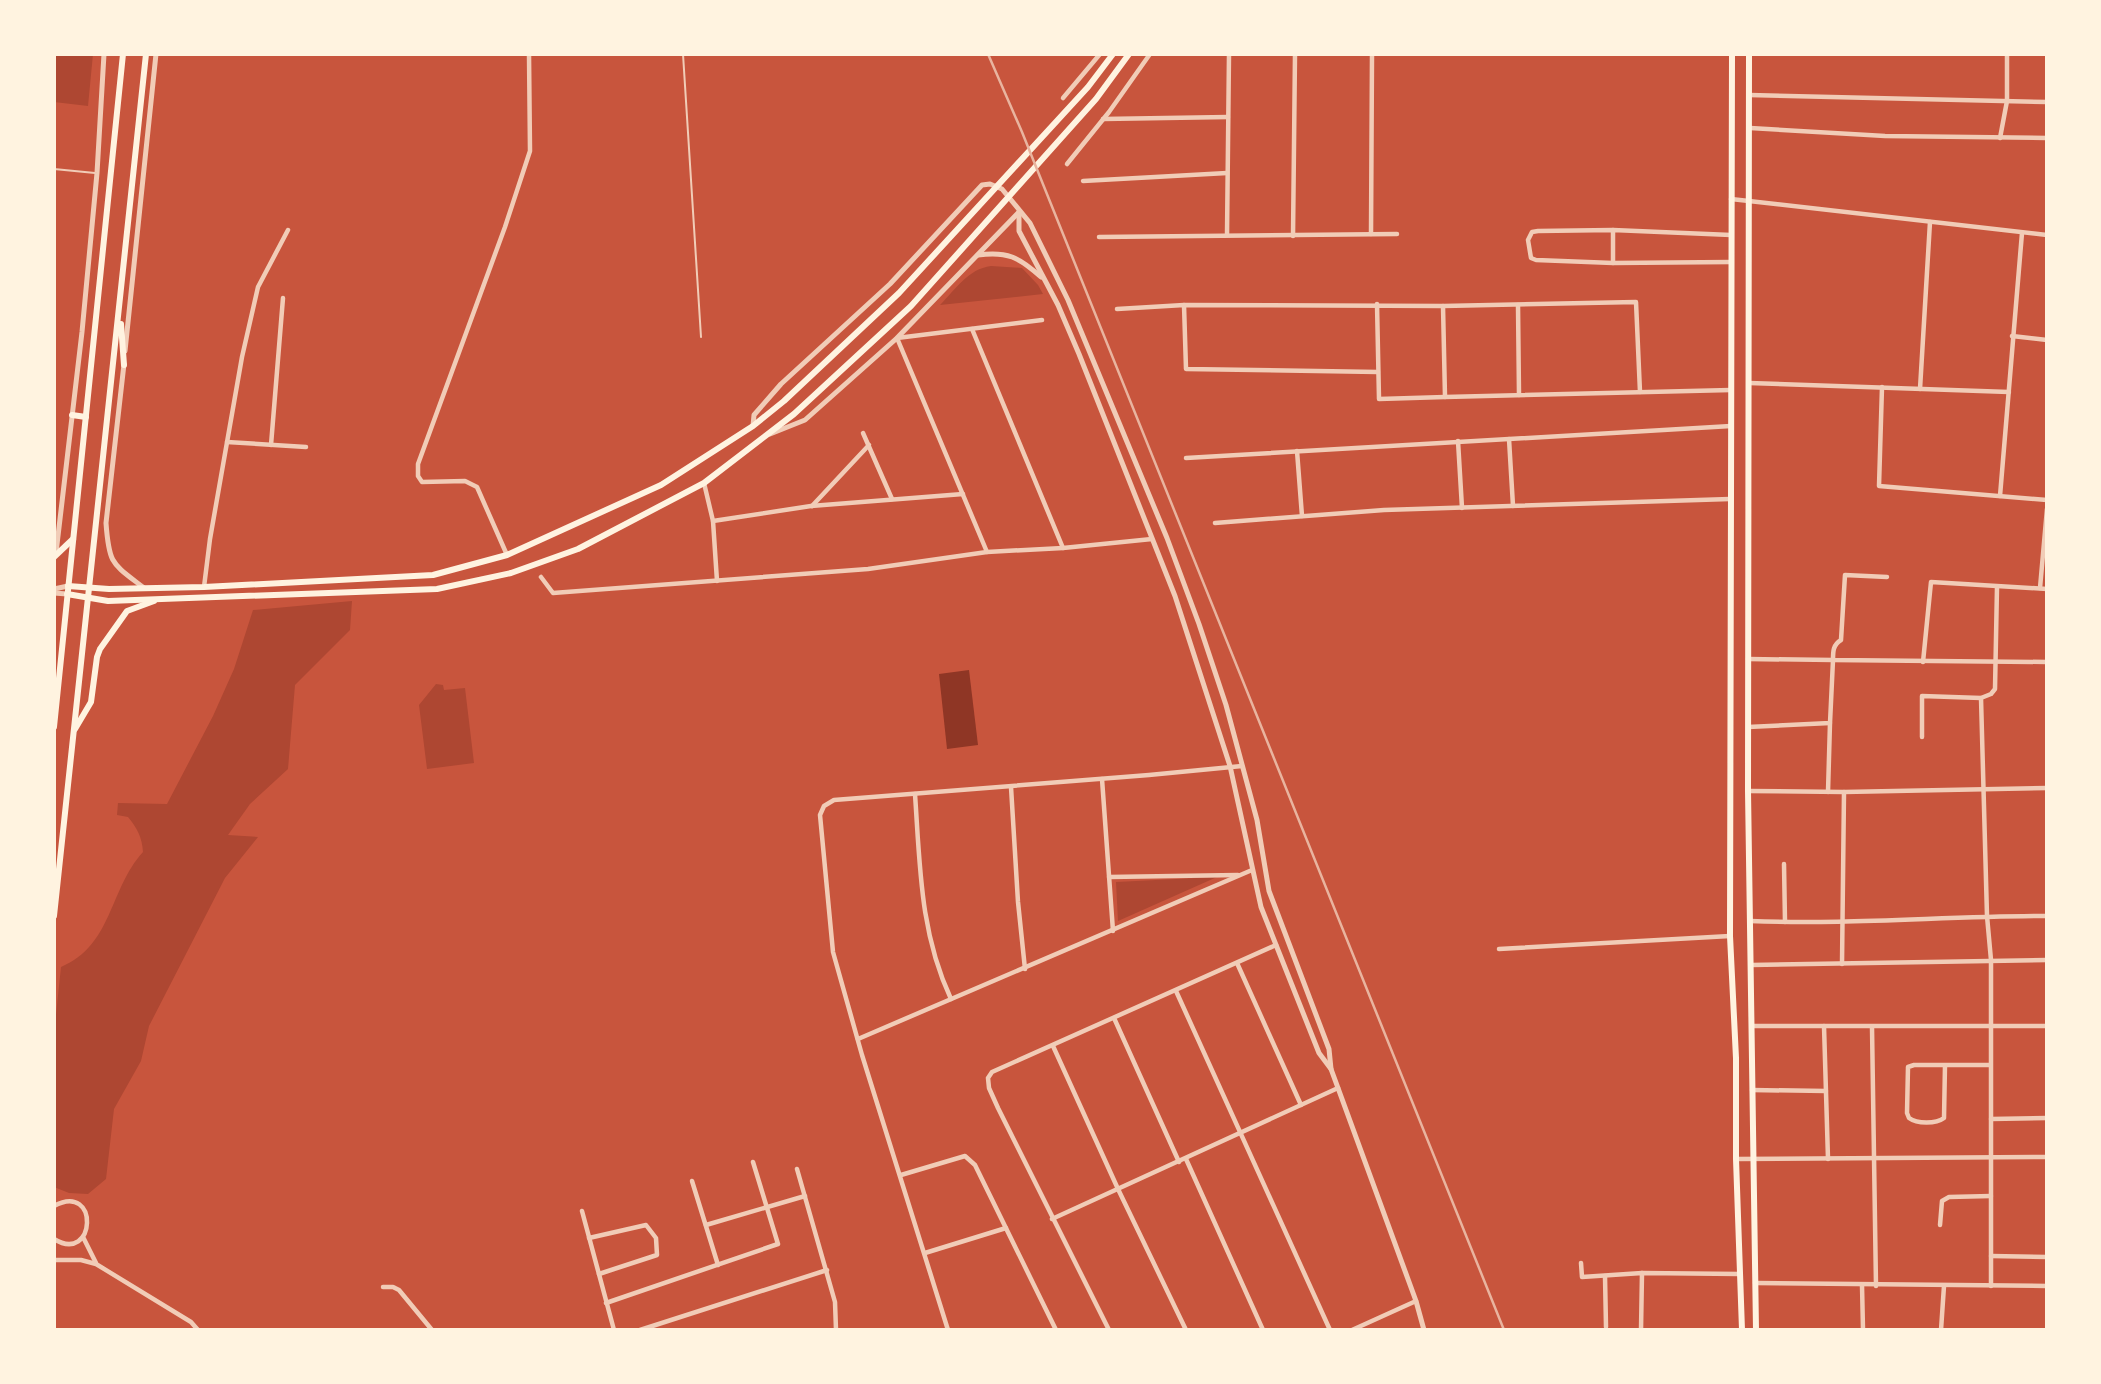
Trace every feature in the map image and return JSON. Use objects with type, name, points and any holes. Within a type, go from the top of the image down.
[{"type":"main road","points":[[54,727],[123,54]]},
{"type":"main road","points":[[54,916],[146,54]]},
{"type":"main road","points":[[67,590],[204,587],[433,575],[508,555],[674,478],[752,426],[784,401],[899,293],[1088,87],[1113,54]]},
{"type":"main road","points":[[67,590],[108,601],[437,589],[511,573],[578,549],[704,483],[794,414],[911,306],[1097,100],[1129,54]]},
{"type":"main road","points":[[1732,54],[1730,936],[1736,1058],[1736,1159],[1742,1330]]},
{"type":"main road","points":[[1749,54],[1748,791],[1756,1330]]},
{"type":"main road","points":[[119,316],[124,365]]},
{"type":"main road","points":[[72,415],[86,417]]},
{"type":"main road","points":[[55,555],[73,539]]},
{"type":"main road","points":[[433,575],[437,589]]},
{"type":"main road","points":[[73,734],[91,702],[100,649],[127,611],[159,599]]},
{"type":"street","points":[[55,555],[97,173],[104,54]]},
{"type":"street","points":[[144,588],[112,562],[106,523],[156,54]]},
{"type":"street","points":[[508,555],[477,487],[466,481],[422,482],[418,476],[418,464],[530,151],[529,54]]},
{"type":"street","points":[[1063,97],[1100,54]]},
{"type":"street","points":[[1066,164],[1150,54]]},
{"type":"street","points":[[1227,235],[1229,54]]},
{"type":"street","points":[[1293,236],[1295,54]]},
{"type":"street","points":[[1371,234],[1372,54]]},
{"type":"street","points":[[2000,138],[2007,101],[2007,54]]},
{"type":"street","points":[[1749,95],[2047,102]]},
{"type":"street","points":[[1102,119],[1228,117]]},
{"type":"street","points":[[1749,128],[1885,136],[2047,138]]},
{"type":"street","points":[[1083,181],[1227,173]]},
{"type":"street","points":[[132,177],[143,178]]},
{"type":"street","points":[[752,426],[754,415],[781,384],[896,278],[982,185],[990,184],[1002,189],[1030,223],[1068,300],[1143,479],[1199,624],[1242,766],[1256,820],[1269,891],[1329,1049],[1331,1069],[1416,1301],[1424,1330]]},
{"type":"street","points":[[1731,199],[2047,236]]},
{"type":"street","points":[[769,434],[805,420],[897,338],[1019,212]]},
{"type":"street","points":[[1019,212],[1019,231],[1079,354],[1175,596],[1230,766],[1261,906],[1319,1053],[1331,1069]]},
{"type":"street","points":[[1920,389],[1930,222]]},
{"type":"street","points":[[204,587],[242,357],[258,287],[288,230]]},
{"type":"street","points":[[1613,230],[1614,263]]},
{"type":"street","points":[[1731,235],[1613,230],[1538,231],[1532,232],[1528,240],[1531,258],[1536,260],[1614,263],[1731,262]]},
{"type":"street","points":[[2000,496],[2022,233]]},
{"type":"street","points":[[1099,237],[1397,234]]},
{"type":"street","points":[[977,255],[1003,253],[1021,261],[1043,279]]},
{"type":"street","points":[[271,445],[283,298]]},
{"type":"street","points":[[1117,309],[1184,305],[1443,306],[1636,302],[1640,392]]},
{"type":"street","points":[[1377,304],[1378,399],[1731,390]]},
{"type":"street","points":[[1184,305],[1186,369],[1378,372]]},
{"type":"street","points":[[1518,305],[1519,395]]},
{"type":"street","points":[[1443,306],[1445,397]]},
{"type":"street","points":[[897,338],[1042,320]]},
{"type":"street","points":[[972,329],[1063,548]]},
{"type":"street","points":[[2012,336],[2047,340]]},
{"type":"street","points":[[897,338],[987,552]]},
{"type":"street","points":[[1749,383],[2009,392]]},
{"type":"street","points":[[1882,387],[1879,486],[2047,500]]},
{"type":"street","points":[[1186,458],[1731,426]]},
{"type":"street","points":[[863,433],[892,499]]},
{"type":"street","points":[[1509,439],[1513,506]]},
{"type":"street","points":[[227,442],[306,447]]},
{"type":"street","points":[[1458,442],[1462,508]]},
{"type":"street","points":[[811,506],[869,445]]},
{"type":"street","points":[[1297,451],[1303,516]]},
{"type":"street","points":[[704,483],[713,521],[717,581]]},
{"type":"street","points":[[713,521],[811,506],[963,494]]},
{"type":"street","points":[[1215,523],[1384,510],[1731,499]]},
{"type":"street","points":[[1923,662],[1931,582],[2044,588],[2047,509]]},
{"type":"street","points":[[541,578],[553,593],[868,569],[987,552],[1153,539]]},
{"type":"street","points":[[1828,792],[1833,651],[1836,643],[1841,640],[1845,575],[1886,577]]},
{"type":"street","points":[[1922,737],[1922,696],[1981,698],[1995,689],[1997,587]]},
{"type":"street","points":[[54,591],[67,590]]},
{"type":"street","points":[[1748,659],[2047,663]]},
{"type":"street","points":[[1981,698],[1987,916],[1991,960],[1991,1286]]},
{"type":"street","points":[[1748,727],[1830,723]]},
{"type":"street","points":[[948,1330],[858,1039],[829,933],[820,815],[824,806],[834,800],[1242,766]]},
{"type":"street","points":[[1102,779],[1113,931]]},
{"type":"street","points":[[1011,787],[1025,969]]},
{"type":"street","points":[[1748,791],[2047,788]]},
{"type":"street","points":[[1842,964],[1844,792]]},
{"type":"street","points":[[915,794],[923,913],[939,971],[951,999]]},
{"type":"street","points":[[1784,864],[1785,922]]},
{"type":"street","points":[[858,1039],[1252,870]]},
{"type":"street","points":[[1109,877],[1240,876]]},
{"type":"street","points":[[1749,921],[1842,923],[2047,916]]},
{"type":"street","points":[[1499,949],[1730,936]]},
{"type":"street","points":[[1109,1330],[1052,1219],[988,1083],[992,1072],[1276,945]]},
{"type":"street","points":[[1751,965],[2047,960]]},
{"type":"street","points":[[1237,963],[1301,1105]]},
{"type":"street","points":[[1176,991],[1330,1330]]},
{"type":"street","points":[[1114,1018],[1179,1162]]},
{"type":"street","points":[[1752,1026],[2047,1026]]},
{"type":"street","points":[[1824,1026],[1828,1159]]},
{"type":"street","points":[[1872,1027],[1877,1286]]},
{"type":"street","points":[[1053,1046],[1186,1330]]},
{"type":"street","points":[[1945,1065],[1944,1118],[1938,1122],[1913,1121],[1908,1113],[1908,1067],[1913,1065],[1945,1065],[1990,1065]]},
{"type":"street","points":[[1052,1219],[1338,1088]]},
{"type":"street","points":[[1752,1090],[1826,1091]]},
{"type":"street","points":[[1991,1119],[2047,1118]]},
{"type":"street","points":[[901,1175],[969,1157],[1056,1330]]},
{"type":"street","points":[[1736,1159],[2047,1157]]},
{"type":"street","points":[[1186,1158],[1263,1330]]},
{"type":"street","points":[[606,1303],[778,1244],[753,1163]]},
{"type":"street","points":[[797,1169],[835,1302],[836,1330]]},
{"type":"street","points":[[692,1181],[718,1265]]},
{"type":"street","points":[[706,1225],[805,1196]]},
{"type":"street","points":[[1940,1225],[1942,1201],[1945,1199],[1991,1196]]},
{"type":"street","points":[[54,1206],[68,1201],[75,1202],[86,1211],[88,1224],[83,1237],[71,1243],[54,1239]]},
{"type":"street","points":[[582,1212],[614,1330]]},
{"type":"street","points":[[589,1238],[646,1225],[656,1238],[657,1255],[599,1274]]},
{"type":"street","points":[[925,1253],[1006,1228]]},
{"type":"street","points":[[83,1237],[96,1264]]},
{"type":"street","points":[[1991,1256],[2047,1257]]},
{"type":"street","points":[[54,1260],[81,1260],[96,1264],[183,1317],[198,1330]]},
{"type":"street","points":[[1581,1263],[1582,1277],[1642,1273],[1741,1274]]},
{"type":"street","points":[[644,1329],[827,1270]]},
{"type":"street","points":[[1641,1330],[1642,1273]]},
{"type":"street","points":[[1605,1276],[1606,1328]]},
{"type":"street","points":[[1755,1283],[2047,1286]]},
{"type":"street","points":[[1862,1285],[1863,1330]]},
{"type":"street","points":[[1941,1330],[1944,1286]]},
{"type":"street","points":[[383,1287],[399,1290],[432,1330]]},
{"type":"street","points":[[1352,1330],[1416,1301]]},
{"type":"lane","points":[[683,54],[701,337]]},
{"type":"lane","points":[[54,169],[97,173]]},
{"type":"shaded area","points":[[54,54],[93,54],[88,106],[54,102]]},
{"type":"shaded area","points":[[991,266],[1022,268],[1043,294],[940,305],[969,275]]},
{"type":"shaded area","points":[[352,601],[350,630],[295,685],[288,769],[250,804],[228,835],[258,837],[225,878],[149,1026],[141,1061],[114,1109],[106,1179],[88,1194],[69,1193],[54,1187],[54,1034],[61,967],[78,957],[101,931],[123,882],[143,852],[134,825],[128,817],[117,815],[118,803],[167,804],[234,669],[253,610]]},
{"type":"shaded area","points":[[969,670],[978,745],[947,749],[939,674]]},
{"type":"shaded area","points":[[436,684],[443,685],[444,690],[465,688],[474,763],[427,769],[419,705]]},
{"type":"shaded area","points":[[1217,877],[1118,921],[1116,882]]},
{"type":"railway","points":[[988,54],[1022,132],[1504,1330]]}]
